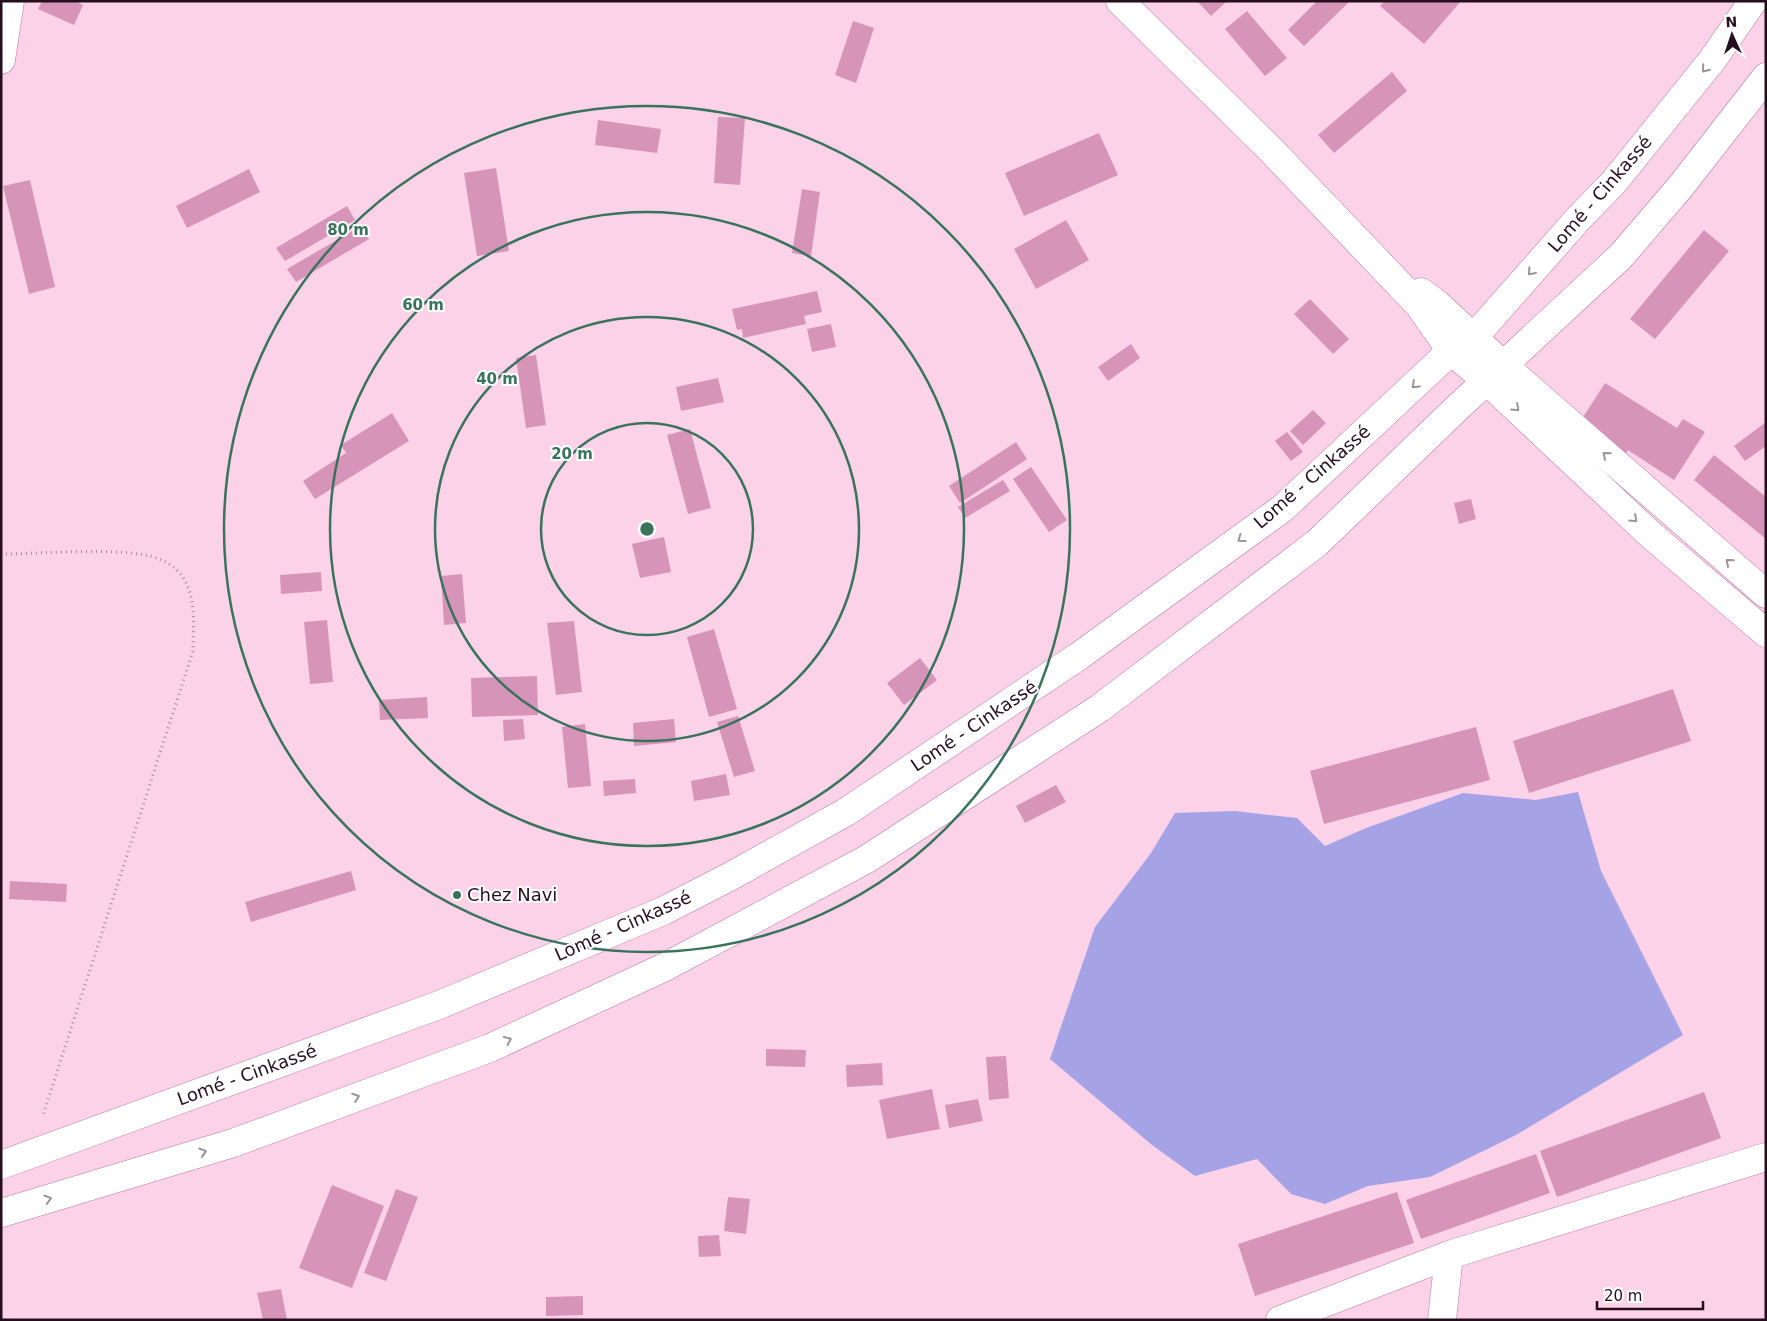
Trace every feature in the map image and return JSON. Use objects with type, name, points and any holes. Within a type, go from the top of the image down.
[{"type":"main road","points":[[1,60],[10,1]]},
{"type":"main road","points":[[1120,1],[1272,151],[1375,259],[1437,304],[1462,344],[1496,374],[1766,594]]},
{"type":"main road","name":"Lomé - Cinkassé","points":[[1,1165],[457,998],[663,911],[731,876],[846,812],[1078,656],[1283,508],[1462,344],[1614,182],[1713,59],[1753,1]]},
{"type":"main road","points":[[1,1213],[233,1143],[490,1048],[665,967],[867,859],[1100,708],[1309,549],[1621,256],[1681,186],[1766,77]]},
{"type":"main road","points":[[1496,374],[1652,535],[1766,633]]},
{"type":"main road","points":[[1280,1320],[1449,1255],[1766,1157]]},
{"type":"main road","points":[[1442,1320],[1449,1255]]},
{"type":"path","points":[[1,554],[124,553],[152,557],[169,564],[182,577],[194,608],[193,650],[30,1155]]},
{"type":"shaded area","points":[[1578,792],[1601,871],[1683,1035],[1516,1135],[1430,1177],[1368,1186],[1325,1204],[1291,1194],[1257,1159],[1195,1176],[1152,1145],[1050,1059],[1095,927],[1151,853],[1175,813],[1234,811],[1297,818],[1325,846],[1366,828],[1463,793],[1536,800]]},
{"type":"building","points":[[42,1],[75,1],[83,5],[74,25],[38,9]]},
{"type":"building","points":[[1197,1],[1227,1],[1211,16]]},
{"type":"building","points":[[1317,1],[1350,1],[1304,46],[1288,30]]},
{"type":"building","points":[[1385,1],[1461,1],[1424,44],[1380,6]]},
{"type":"building","points":[[1247,11],[1287,58],[1265,76],[1225,29]]},
{"type":"building","points":[[853,21],[874,28],[856,83],[835,75]]},
{"type":"building","points":[[1392,72],[1407,91],[1334,153],[1318,135]]},
{"type":"building","points":[[718,117],[745,118],[740,185],[714,183]]},
{"type":"building","points":[[598,120],[661,129],[657,153],[595,145]]},
{"type":"building","points":[[1099,133],[1118,175],[1024,216],[1005,173]]},
{"type":"building","points":[[496,168],[509,251],[477,256],[464,173]]},
{"type":"building","points":[[249,169],[260,192],[187,228],[176,206]]},
{"type":"building","points":[[30,180],[55,287],[29,294],[3,186]]},
{"type":"building","points":[[802,189],[820,192],[811,256],[792,253]]},
{"type":"building","points":[[347,206],[355,220],[285,261],[276,248]]},
{"type":"building","points":[[1066,220],[1089,260],[1036,289],[1014,249]]},
{"type":"building","points":[[361,226],[369,239],[296,282],[287,269]]},
{"type":"building","points":[[1704,230],[1729,251],[1655,339],[1630,319]]},
{"type":"building","points":[[817,291],[822,312],[804,316],[806,324],[743,338],[742,329],[737,330],[732,309]]},
{"type":"building","points":[[1310,299],[1349,339],[1333,354],[1294,314]]},
{"type":"building","points":[[831,324],[836,347],[812,352],[807,329]]},
{"type":"building","points":[[1131,344],[1140,358],[1108,381],[1098,367]]},
{"type":"building","points":[[536,355],[546,425],[526,428],[516,358]]},
{"type":"building","points":[[718,378],[724,402],[681,411],[676,387]]},
{"type":"building","points":[[1605,383],[1677,428],[1683,419],[1705,432],[1674,480],[1628,450],[1625,455],[1578,425]]},
{"type":"building","points":[[1313,410],[1326,423],[1303,445],[1290,431]]},
{"type":"building","points":[[392,413],[409,441],[315,499],[303,481],[346,453],[341,445]]},
{"type":"building","points":[[1766,422],[1766,446],[1745,461],[1734,446]]},
{"type":"building","points":[[690,429],[711,508],[688,514],[667,435]]},
{"type":"building","points":[[1287,432],[1303,452],[1291,461],[1275,441]]},
{"type":"building","points":[[1016,442],[1027,459],[960,503],[949,486]]},
{"type":"building","points":[[1714,455],[1766,497],[1766,539],[1694,480]]},
{"type":"building","points":[[1031,467],[1067,520],[1049,532],[1013,479]]},
{"type":"building","points":[[1003,480],[1010,491],[965,518],[958,507]]},
{"type":"building","points":[[1471,499],[1476,519],[1459,524],[1454,503]]},
{"type":"building","points":[[664,537],[671,572],[640,578],[632,544]]},
{"type":"building","points":[[321,572],[322,591],[281,594],[280,575]]},
{"type":"building","points":[[462,574],[466,623],[444,625],[441,576]]},
{"type":"building","points":[[327,620],[333,682],[310,684],[304,622]]},
{"type":"building","points":[[574,621],[582,692],[556,695],[547,623]]},
{"type":"building","points":[[714,629],[737,709],[709,717],[687,637]]},
{"type":"building","points":[[920,658],[937,680],[904,705],[887,683]]},
{"type":"building","points":[[537,676],[538,715],[472,717],[471,678]]},
{"type":"building","points":[[1673,689],[1691,741],[1529,793],[1513,741]]},
{"type":"building","points":[[427,697],[428,718],[380,720],[379,700]]},
{"type":"building","points":[[738,716],[755,771],[734,777],[717,722]]},
{"type":"building","points":[[523,719],[525,739],[504,741],[503,720]]},
{"type":"building","points":[[674,719],[676,742],[634,746],[633,723]]},
{"type":"building","points":[[585,724],[591,786],[568,788],[562,727]]},
{"type":"building","points":[[1476,727],[1490,780],[1324,824],[1310,771]]},
{"type":"building","points":[[726,774],[730,795],[694,801],[691,781]]},
{"type":"building","points":[[635,779],[636,793],[604,796],[603,781]]},
{"type":"building","points":[[1056,785],[1066,802],[1025,823],[1016,806]]},
{"type":"building","points":[[351,871],[356,890],[251,922],[245,902]]},
{"type":"building","points":[[10,881],[67,884],[66,902],[9,899]]},
{"type":"building","points":[[766,1049],[806,1050],[805,1067],[766,1066]]},
{"type":"building","points":[[1006,1056],[1009,1098],[989,1100],[986,1057]]},
{"type":"building","points":[[882,1063],[883,1085],[847,1087],[846,1065]]},
{"type":"building","points":[[932,1089],[940,1129],[887,1139],[879,1100]]},
{"type":"building","points":[[1704,1092],[1721,1138],[1557,1197],[1540,1151]]},
{"type":"building","points":[[978,1099],[983,1121],[949,1128],[945,1105]]},
{"type":"building","points":[[1536,1154],[1550,1193],[1421,1239],[1406,1200]]},
{"type":"building","points":[[332,1185],[384,1206],[352,1288],[299,1268]]},
{"type":"building","points":[[396,1189],[418,1197],[386,1281],[364,1273]]},
{"type":"building","points":[[1397,1192],[1414,1243],[1255,1296],[1238,1244]]},
{"type":"building","points":[[728,1197],[750,1199],[746,1234],[724,1231]]},
{"type":"building","points":[[719,1235],[721,1256],[699,1257],[698,1236]]},
{"type":"building","points":[[281,1289],[287,1320],[263,1320],[257,1293]]},
{"type":"building","points":[[583,1296],[583,1315],[546,1316],[546,1297]]},
{"type":"place","name":"Chez Navi","points":[[457,895]]}]
